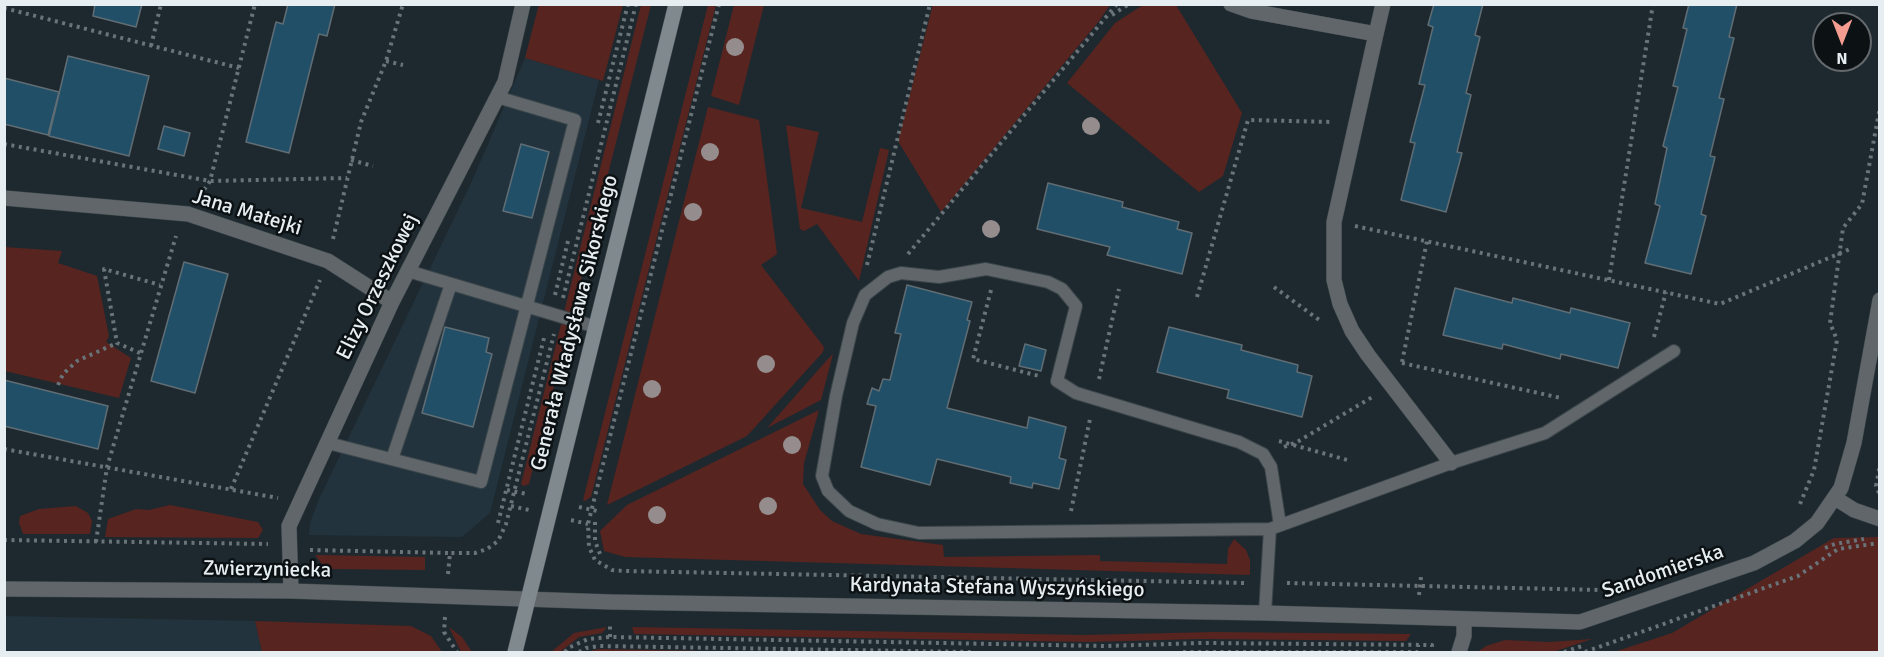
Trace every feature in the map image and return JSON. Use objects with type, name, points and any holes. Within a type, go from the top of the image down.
[{"type":"street","name":"Elizy Orzeszkowej","points":[[291,591],[289,526],[392,302],[505,82],[524,4]]},
{"type":"street","name":"Generała Władysława Sikorskiego","points":[[515,652],[676,4]]},
{"type":"street","points":[[1231,4],[1251,11],[1376,34]]},
{"type":"street","points":[[1383,4],[1334,222],[1334,280],[1340,304],[1352,331],[1451,463]]},
{"type":"street","name":"Jana Matejki","points":[[4,198],[188,214],[328,261],[392,302]]},
{"type":"street","points":[[1880,300],[1854,443],[1835,498],[1854,510],[1880,519]]},
{"type":"street","name":"Sandomierska","points":[[1464,619],[1580,622],[1754,563],[1795,541],[1817,523],[1835,498]]},
{"type":"street","name":"Zwierzyniecka","points":[[4,589],[291,591],[528,598]]},
{"type":"street","name":"Kardynała Stefana Wyszyńskiego","points":[[528,598],[1464,619]]},
{"type":"street","points":[[1459,652],[1464,636],[1464,619]]},
{"type":"lane","points":[[327,443],[481,482],[575,120],[497,97]]},
{"type":"lane","points":[[1265,613],[1275,527],[1271,467],[1263,454],[1239,442],[1076,393],[1057,381],[1076,306],[1062,289],[1048,282],[986,269],[939,277],[915,273],[888,277],[865,295],[853,323],[836,396],[822,476],[828,491],[849,511],[877,524],[919,533],[1275,527],[1451,463],[1545,433],[1674,351]]},
{"type":"lane","points":[[408,271],[596,327]]},
{"type":"lane","points":[[392,459],[452,284]]},
{"type":"path","points":[[151,46],[161,4]]},
{"type":"path","points":[[96,542],[107,467],[160,285],[173,242],[188,214],[210,182],[255,4]]},
{"type":"path","points":[[231,489],[328,261],[361,122],[386,61],[403,4]]},
{"type":"path","points":[[597,127],[628,4]]},
{"type":"path","points":[[719,4],[591,510],[588,524],[589,548],[595,560],[612,570],[1251,583]]},
{"type":"path","points":[[865,295],[862,286],[930,4]]},
{"type":"path","points":[[888,277],[1117,4]]},
{"type":"path","points":[[1108,17],[1129,4]]},
{"type":"path","points":[[1609,280],[1653,4]]},
{"type":"path","points":[[4,8],[239,68]]},
{"type":"path","points":[[386,61],[403,65]]},
{"type":"path","points":[[1799,506],[1814,470],[1837,340],[1830,323],[1844,228],[1862,204],[1880,107]]},
{"type":"path","points":[[1197,297],[1248,120],[1355,122]]},
{"type":"path","points":[[4,144],[210,182],[347,177]]},
{"type":"path","points":[[351,160],[373,166]]},
{"type":"path","points":[[1334,222],[1720,304],[1850,249]]},
{"type":"path","points":[[498,523],[569,238]]},
{"type":"path","points":[[117,343],[104,269],[160,285]]},
{"type":"path","points":[[995,271],[973,359],[1057,381]]},
{"type":"path","points":[[1652,346],[1666,292]]},
{"type":"path","points":[[58,385],[63,374],[77,361],[117,343],[140,353]]},
{"type":"path","points":[[1368,355],[1569,399]]},
{"type":"path","points":[[4,449],[301,502]]},
{"type":"path","points":[[1880,465],[1876,486],[1880,494]]},
{"type":"path","points":[[507,490],[527,495]]},
{"type":"path","points":[[511,506],[523,508]]},
{"type":"path","points":[[579,507],[597,511]]},
{"type":"path","points":[[575,521],[588,524]]},
{"type":"path","points":[[595,522],[595,541],[600,554]]},
{"type":"path","points":[[4,540],[290,544],[311,550],[450,553]]},
{"type":"path","points":[[1585,652],[1798,576],[1838,549],[1880,543]]},
{"type":"path","points":[[611,579],[612,570]]},
{"type":"path","points":[[1419,602],[1420,577]]},
{"type":"path","points":[[1285,583],[1610,590]]},
{"type":"path","points":[[444,623],[444,632],[457,652]]},
{"type":"path","points":[[610,625],[610,637]]},
{"type":"path","points":[[565,652],[568,648],[588,639],[610,637],[1105,646],[1202,643],[1432,645],[1432,652]]},
{"type":"path","points":[[579,652],[586,648],[600,646],[972,652]]},
{"type":"path","points":[[1183,652],[1418,652]]},
{"type":"shaded area","points":[[539,4],[623,5],[603,81],[525,58]]},
{"type":"shaded area","points":[[933,4],[1110,5],[941,212],[898,141]]},
{"type":"shaded area","points":[[641,5],[651,5],[529,484],[523,486],[521,484]]},
{"type":"shaded area","points":[[708,5],[716,5],[591,497],[585,501],[583,500]]},
{"type":"shaded area","points":[[734,5],[764,5],[739,105],[711,96]]},
{"type":"shaded area","points":[[1143,5],[1176,5],[1242,113],[1223,176],[1199,192],[1067,83],[1115,23]]},
{"type":"shaded area","points":[[525,58],[599,80],[490,513],[462,537],[309,535],[310,523],[319,499],[472,181]]},
{"type":"shaded area","points":[[708,107],[759,120],[777,254],[761,265],[824,347],[823,352],[747,436],[607,505]]},
{"type":"shaded area","points":[[786,125],[819,132],[801,208],[862,222],[880,148],[889,150],[859,281],[817,224],[804,231],[800,229]]},
{"type":"shaded area","points":[[5,247],[62,251],[58,263],[97,276],[109,336],[106,342],[131,358],[119,398],[5,371]]},
{"type":"shaded area","points":[[833,354],[821,400],[767,428],[827,360]]},
{"type":"shaded area","points":[[819,410],[804,463],[803,484],[820,510],[832,521],[861,534],[943,545],[944,557],[1100,555],[1100,561],[1227,564],[1228,549],[1234,539],[1246,550],[1250,560],[1250,575],[625,557],[604,551],[600,531],[627,505]]},
{"type":"shaded area","points":[[170,505],[258,522],[263,530],[258,538],[105,537],[108,519],[136,509],[149,510]]},
{"type":"shaded area","points":[[76,506],[88,513],[92,521],[90,534],[23,534],[19,523],[20,516],[39,509]]},
{"type":"shaded area","points":[[1879,537],[1879,652],[1614,652],[1672,633],[1834,538]]},
{"type":"shaded area","points":[[315,555],[425,557],[425,570],[332,569],[321,563]]},
{"type":"shaded area","points":[[5,616],[255,621],[262,652],[5,652]]},
{"type":"shaded area","points":[[255,621],[411,626],[431,636],[442,652],[262,652]]},
{"type":"shaded area","points":[[449,627],[462,637],[472,652],[461,652]]},
{"type":"shaded area","points":[[607,627],[602,633],[579,637],[560,652],[551,652],[574,633]]},
{"type":"shaded area","points":[[632,627],[1084,635],[1214,632],[1411,634],[1406,641],[1200,639],[1088,642],[634,634]]},
{"type":"shaded area","points":[[1592,639],[1553,652],[1477,652],[1486,646],[1505,640],[1549,642]]},
{"type":"shaded area","points":[[598,649],[759,652],[586,652]]},
{"type":"building","points":[[95,4],[142,4],[136,27],[93,16]]},
{"type":"building","points":[[288,4],[335,4],[327,36],[319,34],[289,153],[246,142],[276,22],[283,24]]},
{"type":"building","points":[[1434,4],[1483,4],[1475,35],[1480,37],[1466,93],[1471,95],[1457,152],[1462,153],[1446,212],[1401,200],[1415,143],[1410,142],[1425,85],[1419,84],[1433,27],[1428,25]]},
{"type":"building","points":[[1689,4],[1737,4],[1729,37],[1734,38],[1719,98],[1724,99],[1710,156],[1715,157],[1701,214],[1706,216],[1691,274],[1645,263],[1660,206],[1655,204],[1667,148],[1663,146],[1678,87],[1673,86],[1687,29],[1683,28]]},
{"type":"building","points":[[68,56],[149,76],[129,156],[49,136]]},
{"type":"building","points":[[4,78],[59,92],[48,135],[4,124]]},
{"type":"building","points":[[164,126],[190,133],[184,156],[158,149]]},
{"type":"building","points":[[521,144],[549,152],[532,218],[503,211]]},
{"type":"building","points":[[1048,183],[1123,202],[1122,207],[1179,222],[1177,229],[1192,233],[1182,274],[1107,255],[1110,247],[1037,229]]},
{"type":"building","points":[[184,262],[228,274],[195,393],[151,381]]},
{"type":"building","points":[[907,285],[972,302],[967,320],[970,321],[947,408],[1027,428],[1029,417],[1066,427],[1059,458],[1066,460],[1059,489],[1033,483],[1032,488],[1010,483],[1011,477],[937,459],[930,485],[861,467],[876,406],[867,404],[872,388],[879,391],[883,379],[890,380],[901,334],[895,333]]},
{"type":"building","points":[[1455,288],[1512,303],[1513,298],[1570,313],[1571,308],[1630,323],[1618,368],[1561,354],[1560,359],[1503,344],[1502,349],[1443,335]]},
{"type":"building","points":[[445,327],[489,338],[486,352],[492,354],[473,427],[422,413]]},
{"type":"building","points":[[1169,327],[1242,345],[1241,350],[1298,365],[1297,372],[1312,376],[1302,417],[1227,398],[1229,390],[1157,372]]},
{"type":"building","points":[[1025,344],[1046,350],[1041,371],[1019,366]]},
{"type":"building","points":[[4,380],[108,406],[98,449],[4,426]]}]
